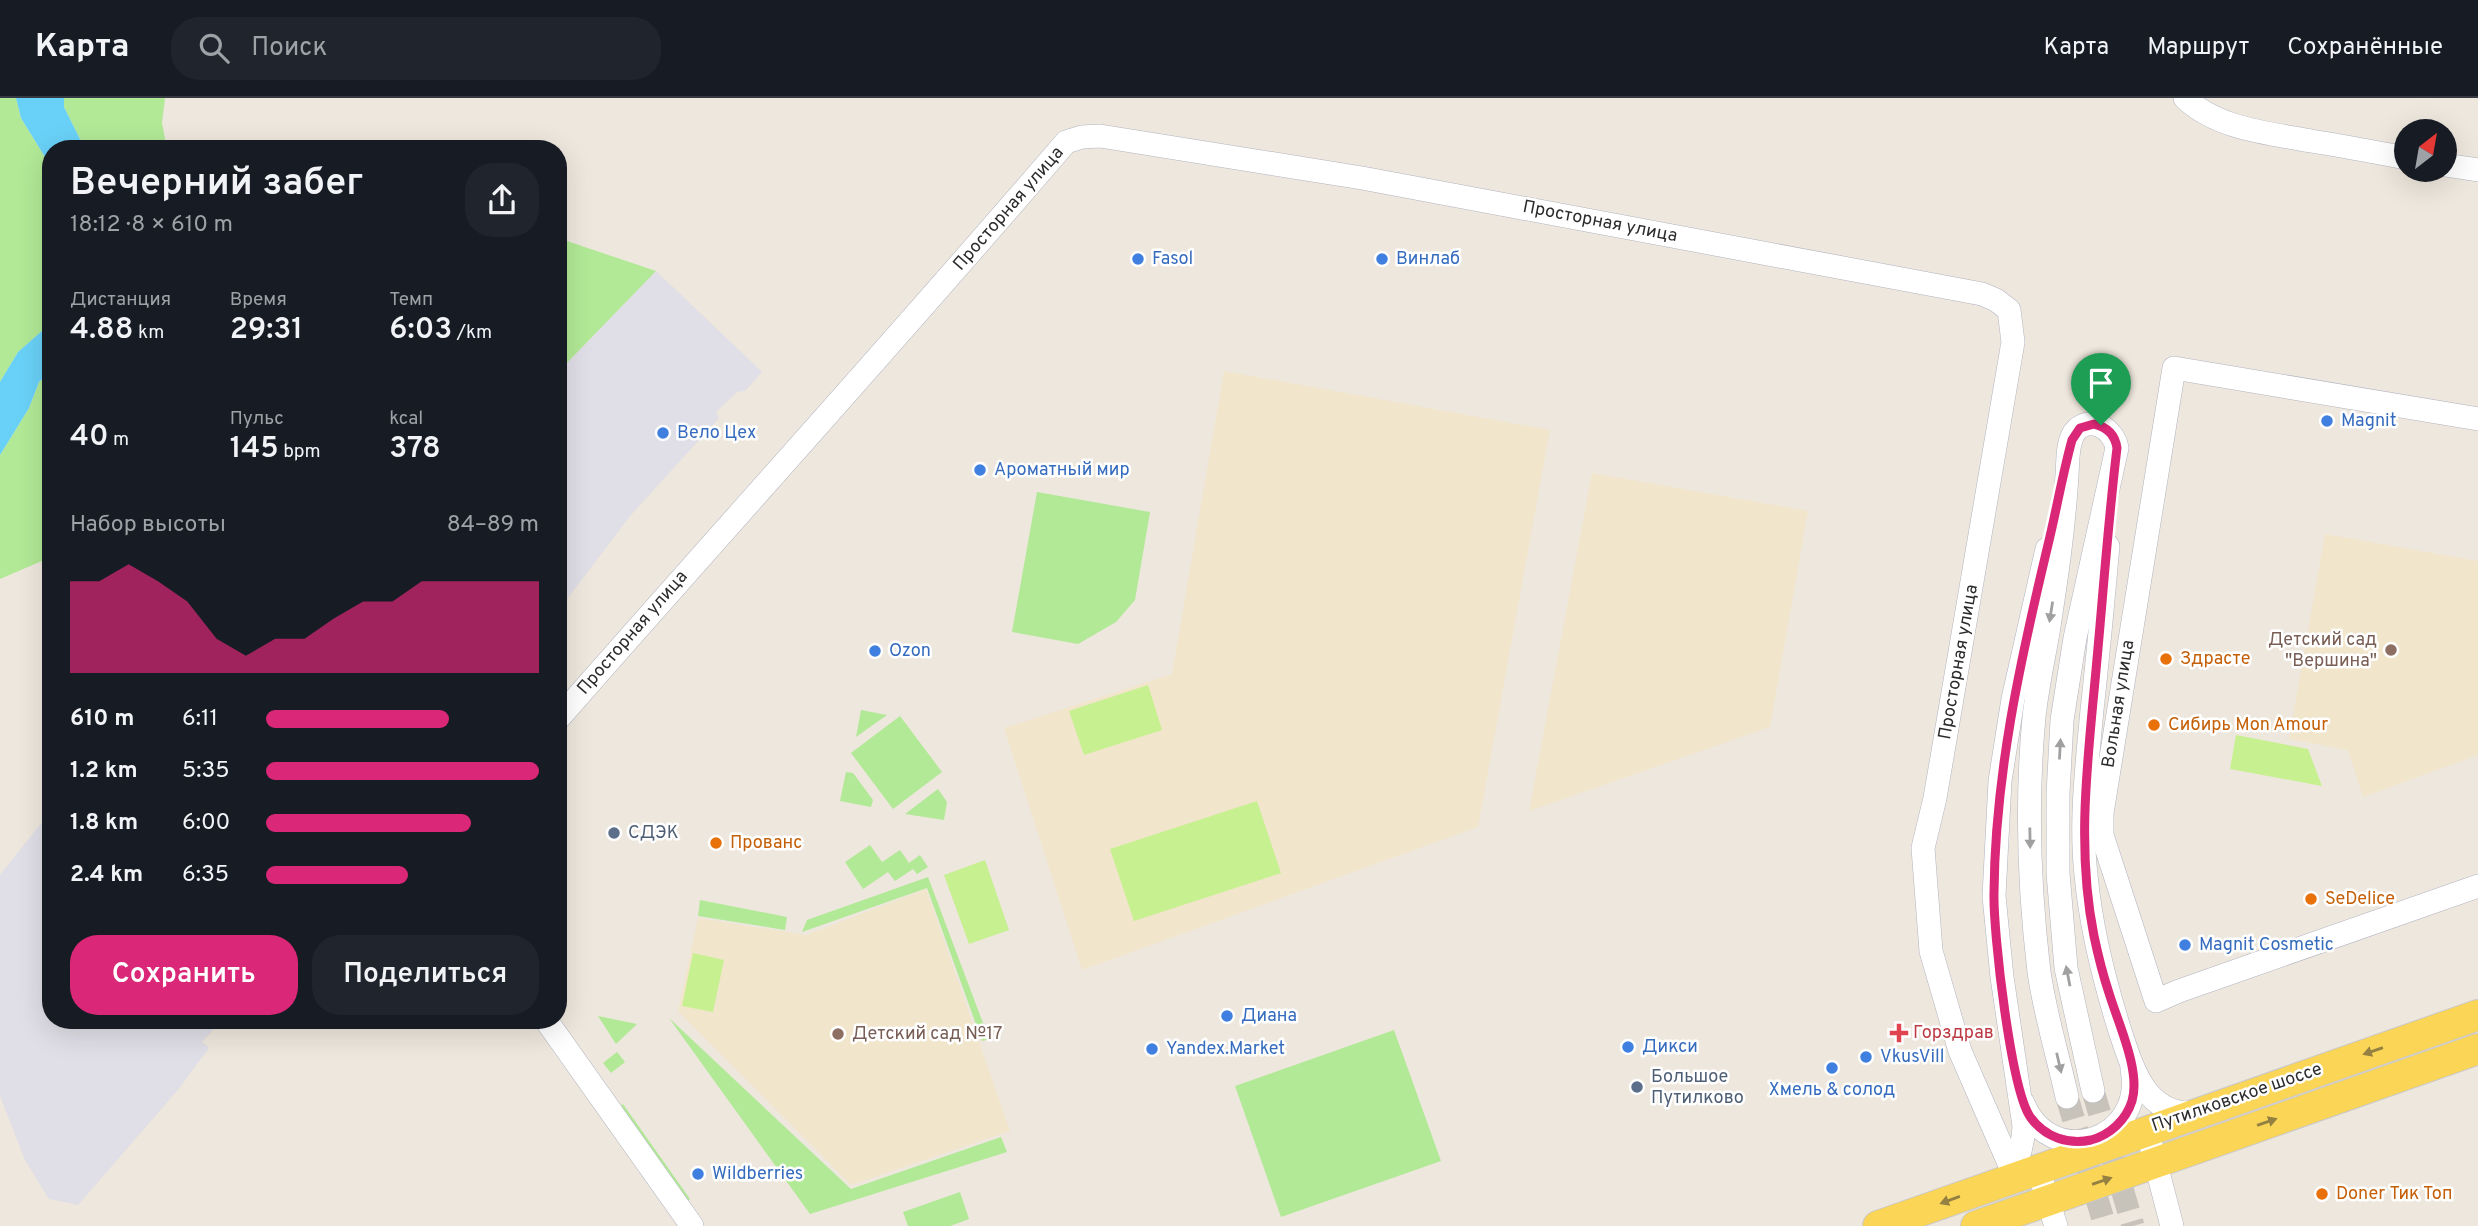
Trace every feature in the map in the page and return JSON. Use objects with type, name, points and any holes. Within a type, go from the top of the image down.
[{"type":"main road","name":"Путилковское шоссе","points":[[1878,1226],[2016,1175],[2478,1015]]},
{"type":"main road","name":"Путилковское шоссе","points":[[1976,1226],[2052,1213],[2157,1162],[2478,1049]]},
{"type":"street","points":[[2185,98],[2220,120],[2260,132],[2394,156]]},
{"type":"street","name":"Просторная улица","points":[[567,709],[833,407],[888,349],[1066,142],[1082,137],[1100,136],[1362,178],[1982,294],[2009,310],[2013,342],[1936,798],[1923,848],[1931,951],[1960,1051],[2016,1175]]},
{"type":"street","points":[[2457,167],[2478,170]]},
{"type":"street","name":"Вольная улица","points":[[2478,419],[2174,368],[2102,813],[2102,835],[2156,1001],[2478,886]]},
{"type":"street","points":[[2021,1097],[2032,1120],[2051,1135],[2086,1141],[2108,1132],[2125,1116],[2134,1093],[2132,1068],[2096,944],[2085,873],[2084,792],[2116,456],[2116,441],[2112,434],[2094,424],[2074,433],[2013,699],[2000,781],[1994,896],[2001,977],[2021,1097],[2023,1140],[2016,1175],[2052,1213]]},
{"type":"street","points":[[2093,1091],[2066,968],[2058,873],[2058,794],[2062,720],[2074,638],[2116,456]]},
{"type":"street","points":[[2067,1097],[2040,975],[2030,872],[2029,792],[2034,715],[2064,522],[2068,461]]},
{"type":"street","points":[[552,1029],[692,1226]]},
{"type":"street","points":[[2132,1068],[2158,1104],[2180,1114],[2195,1113]]},
{"type":"street","points":[[2147,1130],[2172,1226]]},
{"type":"shaded area","points":[[656,271],[762,372],[745,391],[737,392],[716,412],[719,418],[630,516],[567,599],[567,363]]},
{"type":"shaded area","points":[[1224,371],[1550,430],[1478,827],[1082,970],[1004,728],[1172,674]]},
{"type":"shaded area","points":[[1592,473],[1808,511],[1770,727],[1529,811]]},
{"type":"shaded area","name":"Детский сад \"Вершина\"","points":[[2325,534],[2478,561],[2478,755],[2363,797],[2348,750],[2289,739]]},
{"type":"shaded area","points":[[42,822],[42,1029],[214,1029],[202,1042],[209,1048],[177,1091],[78,1205],[49,1199],[25,1160],[0,1096],[0,875]]},
{"type":"shaded area","name":"Детский сад №17","points":[[926,889],[1010,1131],[851,1185],[678,1011],[698,918],[806,935]]},
{"type":"green space","points":[[0,98],[16,98],[21,118],[42,152],[42,331],[18,352],[0,382]]},
{"type":"green space","points":[[64,98],[165,98],[162,123],[165,140],[80,140],[64,107]]},
{"type":"green space","points":[[567,241],[656,271],[567,363]]},
{"type":"green space","points":[[42,380],[42,561],[0,579],[0,455],[29,408]]},
{"type":"green space","points":[[1037,492],[1150,512],[1135,600],[1116,622],[1078,644],[1012,632]]},
{"type":"green space","points":[[1148,685],[1162,730],[1084,755],[1069,711]]},
{"type":"green space","points":[[861,710],[887,715],[856,737]]},
{"type":"green space","points":[[900,716],[942,772],[893,809],[851,753]]},
{"type":"green space","points":[[2236,735],[2308,749],[2322,786],[2230,769]]},
{"type":"green space","points":[[846,772],[853,773],[873,800],[871,807],[840,801]]},
{"type":"green space","points":[[938,789],[947,802],[944,820],[905,814]]},
{"type":"green space","points":[[1257,801],[1281,873],[1134,921],[1110,849]]},
{"type":"green space","points":[[870,845],[882,862],[900,850],[909,863],[920,855],[928,867],[917,874],[913,869],[895,881],[888,872],[863,889],[845,862]]},
{"type":"green space","points":[[985,860],[1009,930],[969,944],[944,875]]},
{"type":"green space","points":[[928,877],[989,1039],[982,1041],[927,888],[802,932],[807,920]]},
{"type":"green space","points":[[700,900],[787,917],[785,930],[698,916]]},
{"type":"green space","points":[[693,953],[724,960],[713,1012],[682,1006]]},
{"type":"green space","points":[[598,1016],[637,1024],[616,1044]]},
{"type":"green space","points":[[669,1018],[851,1189],[1001,1137],[1007,1152],[810,1214]]},
{"type":"green space","points":[[1394,1030],[1441,1161],[1281,1217],[1235,1086]]},
{"type":"green space","points":[[617,1052],[625,1062],[611,1073],[603,1063]]},
{"type":"green space","points":[[623,1104],[690,1199],[683,1204],[616,1110]]},
{"type":"green space","points":[[960,1192],[969,1219],[950,1226],[908,1226],[903,1212]]},
{"type":"water","points":[[16,98],[64,98],[64,107],[80,140],[42,140],[42,152],[21,118]]},
{"type":"water","points":[[42,331],[42,380],[29,408],[0,455],[0,382],[18,352]]},
{"type":"tunnel","points":[[2093,1091],[2133,1226]]},
{"type":"tunnel","points":[[2067,1097],[2105,1226]]},
{"type":"place","name":"Fasol","points":[[1138,259]]},
{"type":"place","name":"Винлаб","points":[[1382,259]]},
{"type":"place","name":"Magnit","points":[[2327,421]]},
{"type":"place","name":"Вело Цех","points":[[663,433]]},
{"type":"place","name":"Ароматный мир","points":[[980,470]]},
{"type":"place","name":"Детский сад \"Вершина\"","points":[[2391,650]]},
{"type":"place","name":"Ozon","points":[[875,651]]},
{"type":"place","name":"Здрасте","points":[[2166,659]]},
{"type":"place","name":"Сибирь Mon Amour","points":[[2154,725]]},
{"type":"place","name":"СДЭК","points":[[614,833]]},
{"type":"place","name":"Прованс","points":[[716,843]]},
{"type":"place","name":"SeDelice","points":[[2311,899]]},
{"type":"place","name":"Magnit Cosmetic","points":[[2185,945]]},
{"type":"place","name":"Диана","points":[[1227,1016]]},
{"type":"place","name":"Горздрав","points":[[1899,1033]]},
{"type":"place","name":"Детский сад №17","points":[[838,1034]]},
{"type":"place","name":"Дикси","points":[[1628,1047]]},
{"type":"place","name":"Yandex.Market","points":[[1152,1049]]},
{"type":"place","name":"VkusVill","points":[[1866,1057]]},
{"type":"place","name":"Хмель & солод","points":[[1832,1068]]},
{"type":"place","name":"Большое Путилково","points":[[1637,1087]]},
{"type":"place","name":"Wildberries","points":[[698,1174]]},
{"type":"place","name":"Doner Тик Топ","points":[[2322,1194]]},
{"type":"route","points":[[2086,425],[2101,425],[2112,434],[2117,448],[2084,792],[2085,873],[2094,933],[2107,988],[2132,1068],[2134,1093],[2131,1105],[2118,1125],[2098,1138],[2074,1141],[2051,1135],[2041,1128],[2032,1120],[2021,1097],[2001,977],[1994,896],[2000,781],[2013,699],[2031,616],[2074,433],[2086,425]]}]
